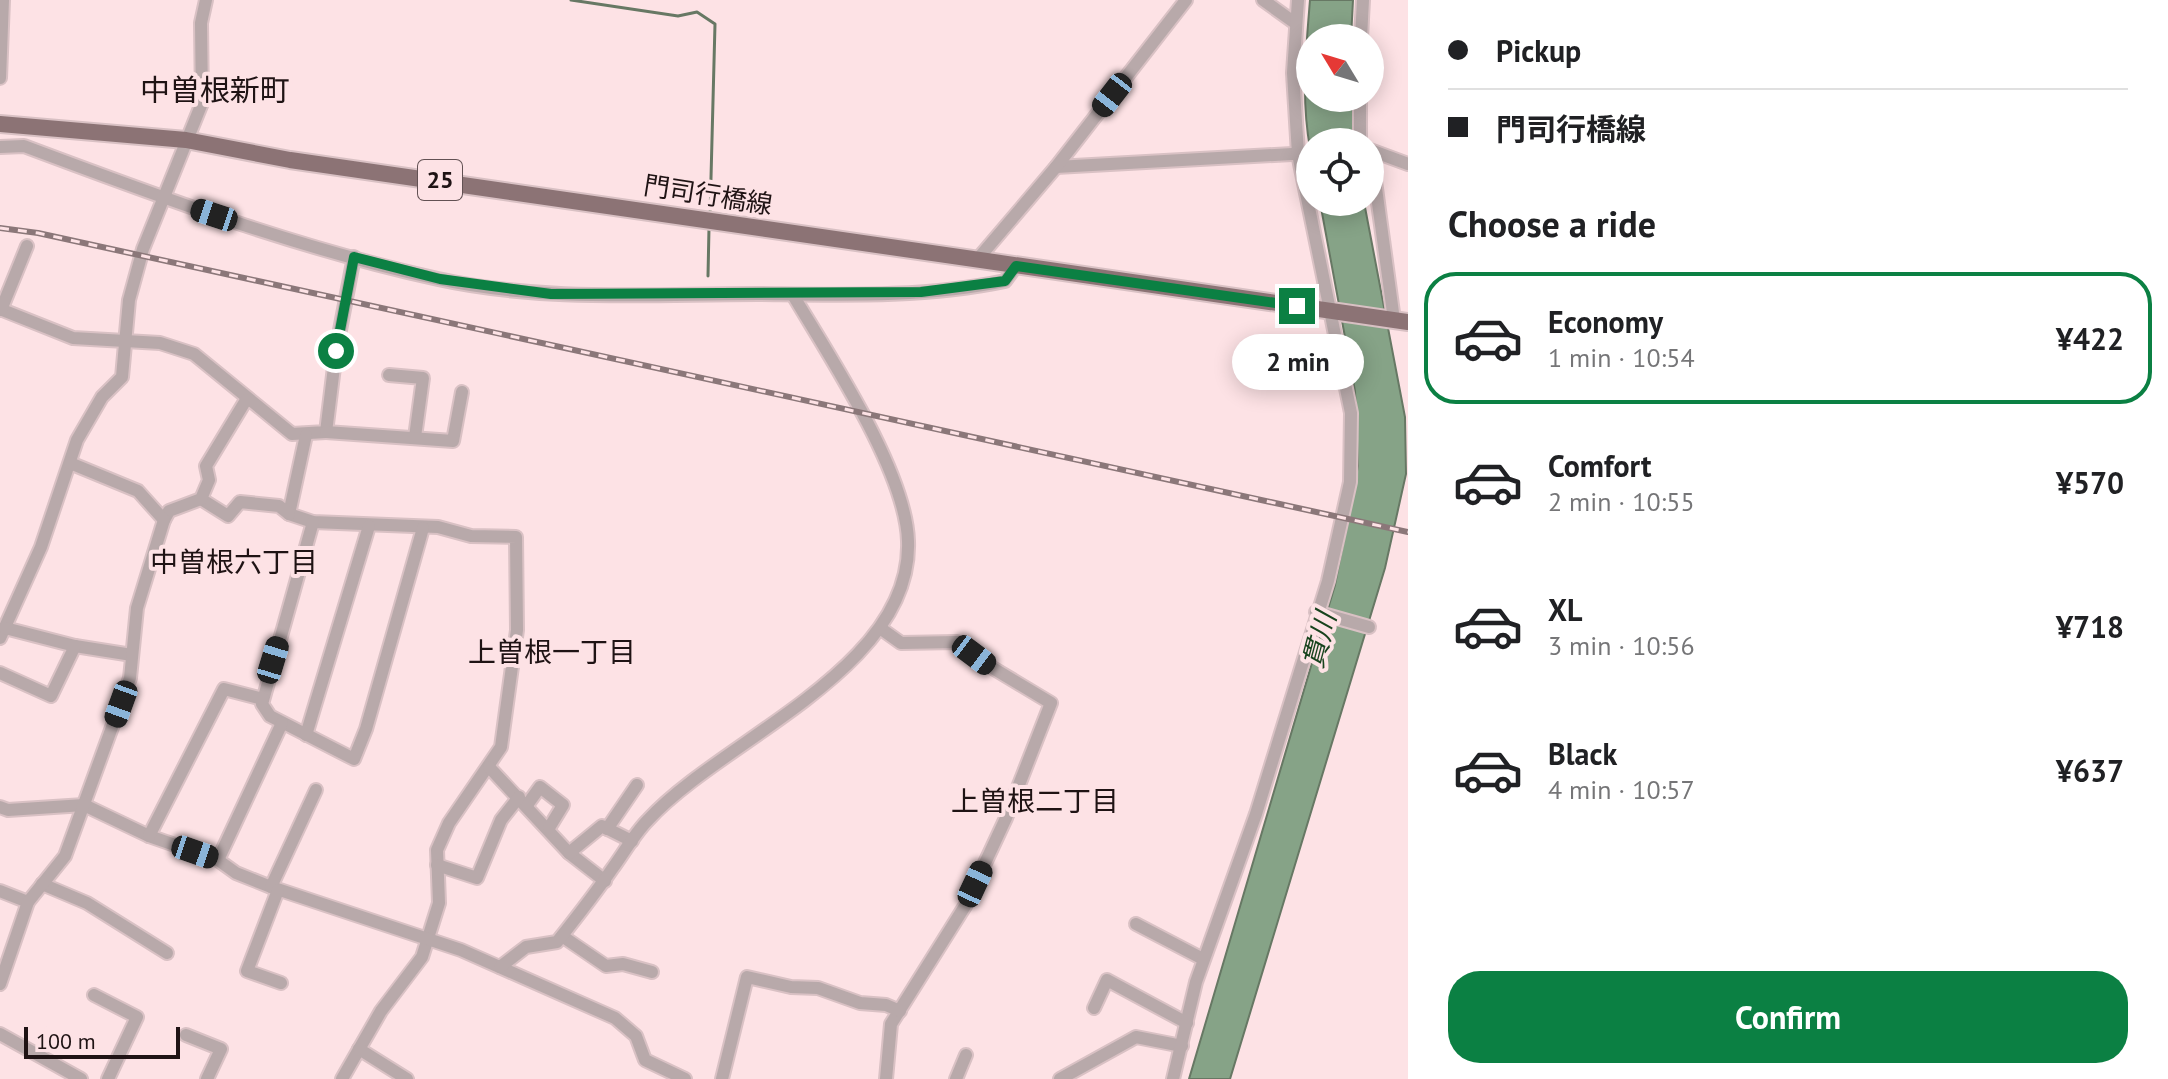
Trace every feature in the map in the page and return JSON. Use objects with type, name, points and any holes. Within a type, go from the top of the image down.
[{"type":"main road","name":"門司行橋線","points":[[0,124],[186,140],[290,160],[710,218],[1016,266],[1396,320]]},
{"type":"street","points":[[0,78],[3,0]]},
{"type":"street","points":[[132,655],[75,646],[4,624],[41,547],[77,440],[97,404],[122,377],[123,339],[129,300],[161,198],[202,103],[201,23],[206,0]]},
{"type":"street","points":[[977,260],[1056,167],[1186,0]]},
{"type":"street","points":[[1263,0],[1295,23]]},
{"type":"street","points":[[1298,0],[1293,73],[1301,128]]},
{"type":"street","points":[[1362,24],[1363,0]]},
{"type":"street","points":[[0,147],[24,146],[161,198],[354,257],[440,279],[551,294],[921,292],[1005,281],[1016,266]]},
{"type":"street","points":[[1056,167],[1296,154]]},
{"type":"street","points":[[1384,155],[1408,164]]},
{"type":"street","points":[[1173,1079],[1203,959],[1256,814],[1319,612],[1350,482],[1351,413],[1316,216]]},
{"type":"street","points":[[1380,216],[1396,320]]},
{"type":"street","points":[[27,246],[1,310],[73,338],[160,343],[194,354],[213,366],[246,400],[292,434],[326,432],[453,441],[462,392]]},
{"type":"street","points":[[326,432],[336,351],[354,257]]},
{"type":"street","points":[[500,967],[526,947],[557,942],[648,820],[714,764],[817,694],[880,628],[898,595],[907,564],[908,540],[903,510],[859,407],[793,295]]},
{"type":"street","points":[[389,375],[423,378],[415,437]]},
{"type":"street","points":[[0,984],[28,902],[65,856],[130,678],[137,608],[164,520],[169,511],[201,499],[209,480],[206,466],[246,400]]},
{"type":"street","points":[[289,514],[306,435]]},
{"type":"street","points":[[70,463],[138,491],[164,520]]},
{"type":"street","points":[[201,499],[228,516],[240,502],[279,506],[289,514],[313,522],[438,527],[471,536],[516,537],[519,574],[513,679],[501,747],[449,823],[437,850],[439,903],[422,957],[381,1011],[342,1079]]},
{"type":"street","points":[[313,522],[263,699],[270,716],[354,759],[366,729],[423,528]]},
{"type":"street","points":[[306,735],[369,526]]},
{"type":"street","points":[[1319,612],[1369,627]]},
{"type":"street","points":[[880,628],[901,643],[957,642],[991,667],[1051,703],[1006,818],[965,906],[891,1024],[886,1079]]},
{"type":"street","points":[[0,673],[51,696],[75,646]]},
{"type":"street","points":[[149,836],[224,689],[263,699]]},
{"type":"street","points":[[218,860],[282,723]]},
{"type":"street","points":[[489,767],[569,853],[605,881]]},
{"type":"street","points":[[607,829],[637,785]]},
{"type":"street","points":[[437,865],[477,878],[501,820],[540,787],[563,805],[549,828]]},
{"type":"street","points":[[281,983],[247,971],[274,888],[316,790]]},
{"type":"street","points":[[0,807],[8,810],[84,805],[149,836],[218,860],[236,873],[274,888],[500,967],[615,1018],[636,1036],[645,1060],[685,1079]]},
{"type":"street","points":[[569,853],[602,826],[632,841]]},
{"type":"street","points":[[42,884],[87,903],[167,953]]},
{"type":"street","points":[[0,891],[28,902]]},
{"type":"street","points":[[1136,924],[1203,959]]},
{"type":"street","points":[[562,936],[606,966],[623,964],[652,972]]},
{"type":"street","points":[[722,1079],[747,977],[791,987],[818,988],[847,1000],[886,1005],[900,1011]]},
{"type":"street","points":[[1094,1008],[1107,980],[1187,1023]]},
{"type":"street","points":[[94,995],[137,1017],[108,1079]]},
{"type":"street","points":[[0,1034],[81,1079]]},
{"type":"street","points":[[186,1035],[221,1049],[207,1079]]},
{"type":"street","points":[[1060,1079],[1136,1037],[1182,1046]]},
{"type":"street","points":[[359,1049],[407,1079]]},
{"type":"street","points":[[956,1079],[966,1055]]},
{"type":"water","points":[[1310,0],[1353,0],[1352,24],[1308,24]]},
{"type":"water","points":[[1306,112],[1353,112],[1355,128],[1307,128]]},
{"type":"water","name":"貫川","points":[[1323,216],[1367,216],[1405,417],[1406,474],[1385,568],[1230,1079],[1189,1079],[1335,585],[1358,466],[1355,391]]},
{"type":"waterway","points":[[571,0],[678,16],[697,12],[715,24],[710,216]]},
{"type":"waterway","points":[[708,276],[709,228]]},
{"type":"railway","points":[[0,228],[38,233],[1408,532]]},
{"type":"district","name":"中曽根新町","points":[[215,91]]},
{"type":"district","name":"中曽根六丁目","points":[[234,562]]},
{"type":"district","name":"上曽根一丁目","points":[[552,652]]},
{"type":"district","name":"上曽根二丁目","points":[[1035,801]]},
{"type":"route","points":[[336,351],[354,257],[440,279],[551,294],[921,292],[1005,281],[1016,266],[1297,306]]}]
